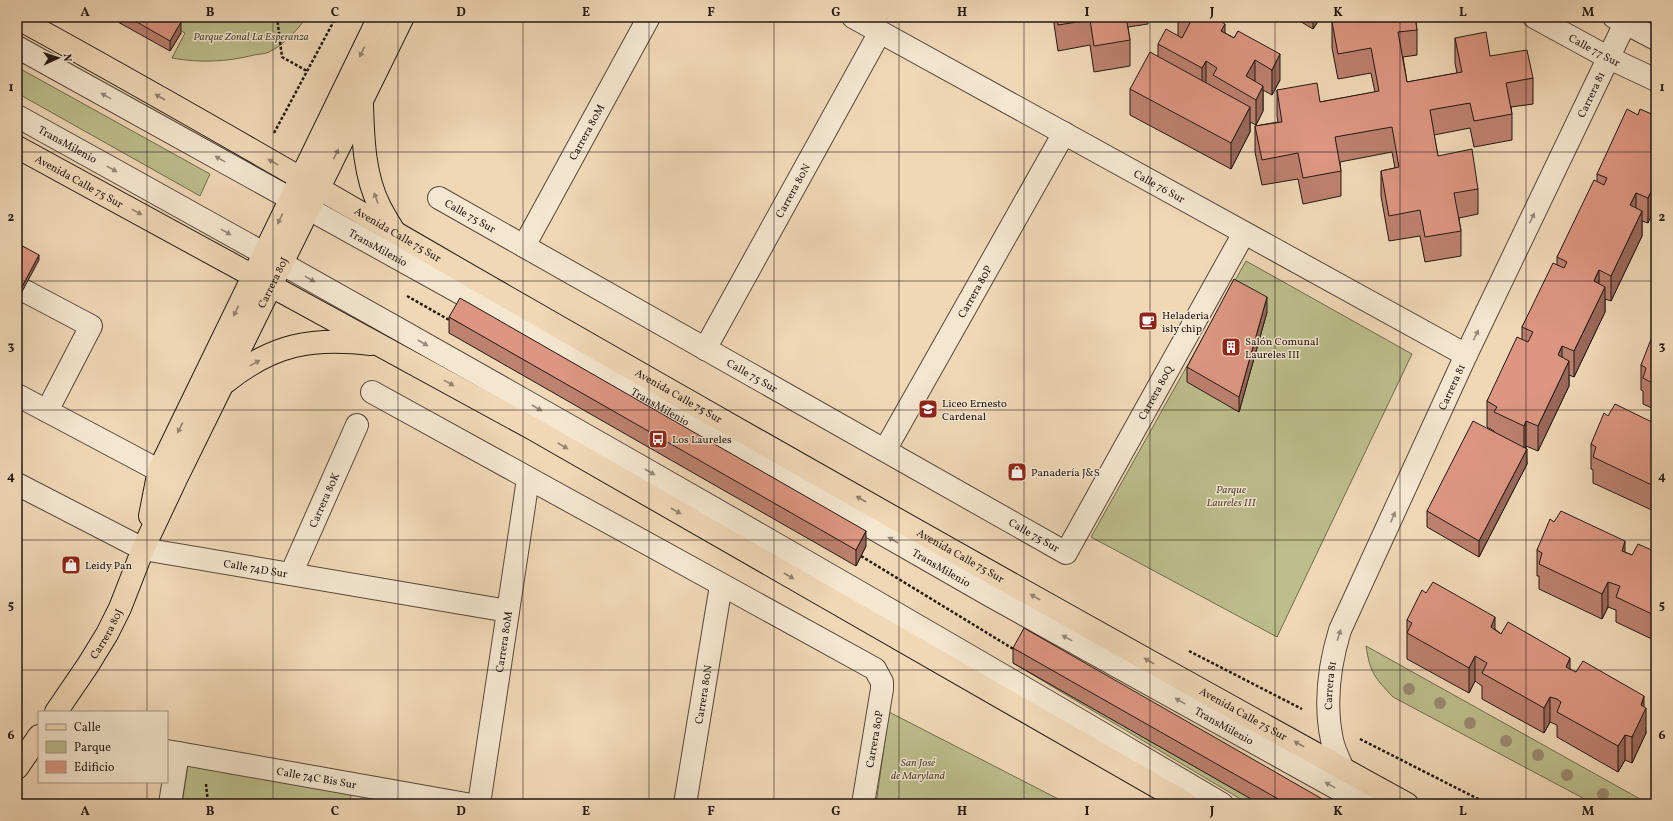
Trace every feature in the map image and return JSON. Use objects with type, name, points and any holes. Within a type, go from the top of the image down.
[{"type":"main road","name":"Carrera 80J","points":[[300,204],[300,178],[379,17]]},
{"type":"main road","name":"Carrera 80J","points":[[57,711],[107,634],[120,608],[143,549],[168,475],[300,204],[319,189],[403,17]]},
{"type":"main road","name":"Avenida Calle 75 Sur","points":[[17,18],[121,75],[1039,600],[1407,804]]},
{"type":"main road","points":[[362,100],[366,160],[379,206],[394,232]]},
{"type":"main road","name":"Avenida Calle 75 Sur","points":[[17,147],[542,434],[1165,797],[1187,804]]},
{"type":"main road","name":"Carrera 80J","points":[[168,475],[223,385],[262,281]]},
{"type":"main road","points":[[223,385],[255,362],[273,353],[306,343],[336,341],[378,344]]},
{"type":"main road","points":[[17,768],[38,737]]},
{"type":"street","name":"Carrera 80M","points":[[524,246],[649,17]]},
{"type":"street","name":"Calle 76 Sur","points":[[853,17],[1466,355]]},
{"type":"street","name":"Calle 77 Sur","points":[[1534,17],[1609,58],[1656,80]]},
{"type":"street","name":"Carrera 81","points":[[1343,769],[1332,741],[1328,713],[1328,689],[1332,662],[1340,630],[1466,355],[1609,58],[1622,19]]},
{"type":"street","points":[[1622,19],[1656,40]]},
{"type":"street","name":"Carrera 80N","points":[[705,349],[880,32]]},
{"type":"street","name":"TransMilenio","points":[[17,47],[527,330],[991,596],[1365,804]]},
{"type":"street","name":"TransMilenio","points":[[17,116],[273,258],[949,643],[1222,804]]},
{"type":"street","name":"Carrera 80P","points":[[885,450],[1064,133]]},
{"type":"street","name":"Calle 75 Sur","points":[[439,198],[1066,553]]},
{"type":"street","name":"Carrera 80Q","points":[[1066,553],[1244,233]]},
{"type":"street","points":[[23,290],[91,326],[47,411]]},
{"type":"street","points":[[372,392],[721,585]]},
{"type":"street","points":[[17,395],[168,475]]},
{"type":"street","name":"Carrera 80K","points":[[291,574],[357,425]]},
{"type":"street","name":"Carrera 80M","points":[[479,804],[528,479]]},
{"type":"street","name":"Calle 74D Sur","points":[[17,484],[143,549],[508,612]]},
{"type":"street","name":"Carrera 80N","points":[[685,804],[721,585]]},
{"type":"street","name":"Carrera 80P","points":[[721,585],[875,669],[882,682],[882,689],[863,804]]},
{"type":"street","points":[[170,804],[172,752]]},
{"type":"street","name":"Calle 74C Bis Sur","points":[[172,752],[466,804]]},
{"type":"path","points":[[277,17],[282,57],[307,71]]},
{"type":"path","points":[[273,136],[336,17]]},
{"type":"path","points":[[861,556],[1019,652]]},
{"type":"green space","name":"Parque Zonal La Esperanza","points":[[157,17],[307,17],[295,32],[275,49],[269,52],[234,59],[203,61],[172,58],[185,33]]},
{"type":"green space","points":[[17,67],[210,174],[200,196],[17,93]]},
{"type":"green space","name":"Parque Laureles III","points":[[1246,261],[1412,354],[1277,637],[1091,537]]},
{"type":"green space","points":[[1366,646],[1649,804],[1594,804],[1393,697],[1374,674],[1369,663]]},
{"type":"green space","points":[[1013,663],[1260,804],[1249,804]]},
{"type":"green space","name":"San José de Maryland","points":[[889,712],[1068,804],[876,804]]},
{"type":"green space","points":[[188,764],[352,787],[350,804],[182,804]]},
{"type":"building","points":[[128,17],[172,17],[181,22],[170,41]]},
{"type":"building","points":[[1057,17],[1126,17],[1130,40],[1094,46],[1090,20],[1058,25]]},
{"type":"building","points":[[1188,17],[1213,17],[1225,24],[1221,31],[1234,38],[1238,31],[1280,54],[1272,70],[1255,60],[1246,76],[1263,86],[1256,100],[1213,75],[1217,68],[1206,61],[1202,68],[1158,44],[1166,29],[1182,38],[1192,19]]},
{"type":"building","points":[[1357,17],[1415,17],[1417,30],[1398,32],[1407,82],[1462,72],[1455,38],[1486,32],[1490,56],[1527,50],[1533,78],[1506,83],[1512,114],[1474,121],[1470,103],[1430,110],[1438,156],[1472,149],[1478,189],[1454,193],[1461,231],[1425,237],[1420,210],[1389,216],[1381,171],[1399,167],[1392,127],[1335,137],[1341,171],[1303,178],[1298,153],[1262,160],[1255,126],[1282,122],[1277,90],[1317,83],[1320,102],[1379,91],[1371,48],[1338,54],[1332,22]]},
{"type":"building","points":[[1150,52],[1250,107],[1231,143],[1130,89]]},
{"type":"building","points":[[1627,109],[1638,115],[1640,109],[1656,116],[1656,181],[1648,198],[1636,193],[1630,205],[1642,211],[1611,276],[1599,270],[1596,276],[1594,281],[1605,287],[1574,351],[1562,346],[1558,355],[1569,361],[1538,426],[1526,421],[1524,426],[1494,412],[1497,407],[1487,401],[1517,337],[1528,342],[1533,332],[1522,327],[1553,263],[1564,268],[1567,262],[1557,257],[1594,180],[1604,185],[1607,178],[1597,174]]},
{"type":"building","points":[[17,243],[39,255],[17,296]]},
{"type":"building","name":"Salón Comunal Laureles III","points":[[1234,279],[1267,297],[1239,397],[1187,367]]},
{"type":"building","points":[[460,298],[866,531],[856,550],[449,317]]},
{"type":"building","points":[[1653,334],[1656,336],[1656,385],[1643,378],[1646,368],[1641,365]]},
{"type":"building","points":[[1615,404],[1656,424],[1656,487],[1593,457],[1596,447],[1591,444],[1604,413],[1608,416]]},
{"type":"building","points":[[1473,421],[1527,449],[1479,541],[1427,511]]},
{"type":"building","points":[[1561,511],[1625,541],[1622,551],[1632,555],[1638,544],[1656,552],[1656,616],[1616,597],[1620,586],[1608,582],[1602,594],[1539,564],[1542,553],[1537,550],[1550,519],[1554,522]]},
{"type":"building","points":[[1433,582],[1495,617],[1491,627],[1501,634],[1508,622],[1570,658],[1566,667],[1576,672],[1583,661],[1644,696],[1641,705],[1646,708],[1632,737],[1625,735],[1618,746],[1557,712],[1561,702],[1557,699],[1550,697],[1544,708],[1482,673],[1487,663],[1475,656],[1469,668],[1407,633],[1412,623],[1407,620],[1422,590],[1426,593]]},
{"type":"building","points":[[1024,628],[1331,804],[1287,804],[1013,648]]},
{"type":"place","name":"Heladeria isly chip","points":[[1148,321]]},
{"type":"place","name":"Salón Comunal Laureles III","points":[[1231,347]]},
{"type":"place","name":"Liceo Ernesto Cardenal","points":[[928,409]]},
{"type":"place","name":"Los Laureles","points":[[658,439]]},
{"type":"place","name":"Panadería J&S","points":[[1017,472]]},
{"type":"place","name":"Leidy Pan","points":[[71,565]]}]
